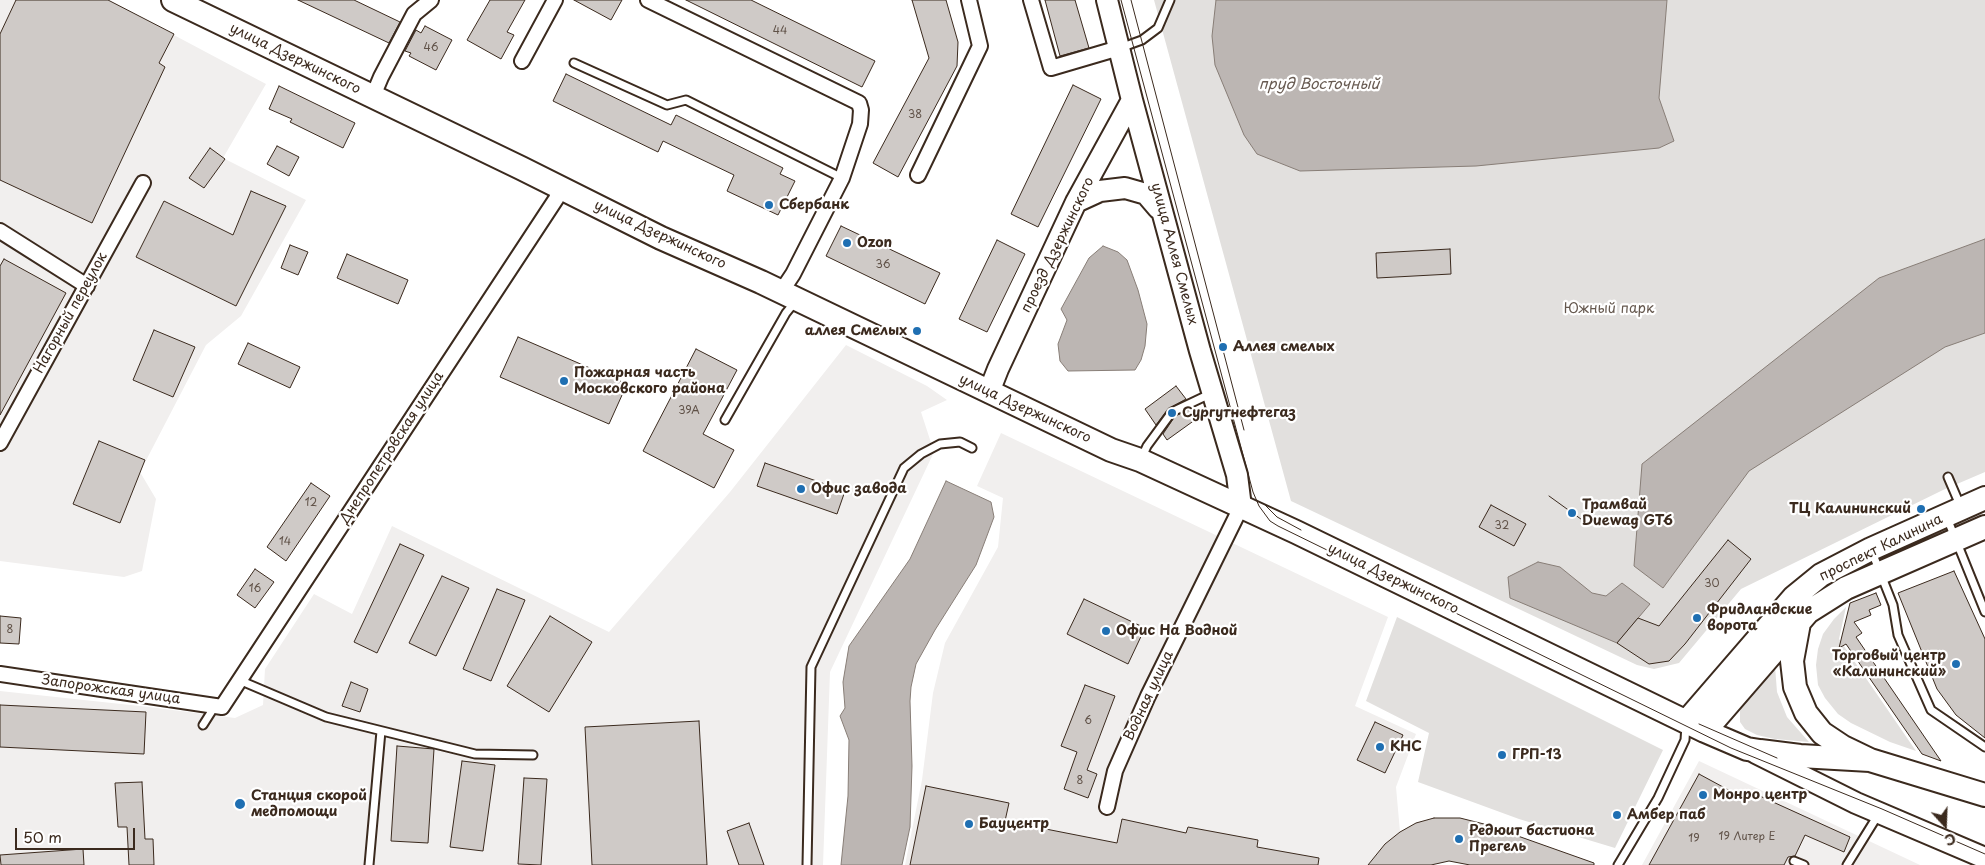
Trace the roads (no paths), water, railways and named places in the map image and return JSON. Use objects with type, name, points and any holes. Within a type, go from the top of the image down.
[{"type":"main road","name":"улица Дзержинского","points":[[173,0],[661,238],[761,282],[1111,450],[1140,460],[1296,532],[1696,727],[1747,748],[1820,786],[1985,858]]},
{"type":"main road","name":"улица Аллея Смелых","points":[[1108,0],[1132,100],[1161,207],[1237,475],[1241,507]]},
{"type":"main road","name":"проезд Дзержинского","points":[[989,392],[1076,202],[1132,100]]},
{"type":"main road","points":[[1076,202],[1100,191],[1125,188],[1146,194],[1158,208],[1161,207]]},
{"type":"main road","name":"проспект Калинина","points":[[1696,727],[1794,597],[1821,575],[1871,549],[1985,498]]},
{"type":"main road","name":"проспект Калинина","points":[[1696,727],[1808,612],[1833,595],[1985,527]]},
{"type":"main road","points":[[1821,575],[1804,602],[1792,661],[1795,687],[1806,713],[1822,733],[1843,747],[1870,760],[1985,795]]},
{"type":"main road","points":[[1747,748],[1800,756],[1870,760]]},
{"type":"main road","points":[[1880,813],[1887,806],[1894,805],[1985,845]]},
{"type":"street","points":[[373,96],[414,14],[431,0]]},
{"type":"street","points":[[522,61],[555,0]]},
{"type":"street","points":[[648,0],[859,103],[861,110],[860,124],[842,178],[793,274],[789,296]]},
{"type":"street","points":[[918,174],[980,46],[970,0]]},
{"type":"street","points":[[1031,0],[1051,68],[1119,48]]},
{"type":"street","name":"Нагорный переулок","points":[[0,443],[143,183]]},
{"type":"street","name":"Днепропетровская улица","points":[[219,706],[239,680],[556,199],[561,188]]},
{"type":"street","points":[[0,230],[87,286]]},
{"type":"street","name":"Водная улица","points":[[1107,807],[1115,771],[1148,696],[1241,507]]},
{"type":"street","name":"Запорожская улица","points":[[0,674],[219,706]]},
{"type":"lane","points":[[1119,48],[1142,40],[1158,28],[1170,0]]},
{"type":"lane","points":[[574,63],[667,105],[686,100],[842,178]]},
{"type":"lane","points":[[725,420],[786,313],[789,296]]},
{"type":"lane","points":[[1140,460],[1147,446],[1172,412],[1213,392]]},
{"type":"lane","points":[[807,865],[811,667],[904,468],[921,454],[940,444],[960,442],[972,448]]},
{"type":"lane","points":[[1948,477],[1956,540],[1985,612]]},
{"type":"lane","points":[[1871,549],[1893,605],[1898,635],[1931,710],[1985,747]]},
{"type":"lane","points":[[239,680],[326,718],[475,754],[533,755]]},
{"type":"lane","points":[[203,725],[219,706]]},
{"type":"lane","points":[[1618,865],[1658,798],[1685,740],[1696,727]]},
{"type":"lane","points":[[369,865],[381,731]]},
{"type":"lane","points":[[1847,865],[1880,813]]},
{"type":"lane","points":[[1794,861],[1804,865]]},
{"type":"water","name":"пруд Восточный","points":[[1216,0],[1667,0],[1659,98],[1674,141],[1659,148],[1476,166],[1300,171],[1257,154],[1244,135],[1215,65],[1212,36]]},
{"type":"water","points":[[1985,239],[1985,333],[1945,347],[1749,471],[1663,588],[1634,566],[1642,464],[1879,278]]},
{"type":"water","points":[[1103,246],[1118,252],[1127,260],[1138,290],[1147,324],[1145,346],[1141,360],[1135,370],[1068,371],[1060,361],[1058,344],[1067,320],[1061,309],[1089,258]]},
{"type":"water","points":[[946,481],[991,502],[994,517],[976,565],[916,664],[910,701],[912,766],[910,827],[902,865],[841,865],[848,796],[849,740],[840,716],[845,708],[843,682],[849,646],[910,559]]},
{"type":"water","points":[[1538,562],[1560,567],[1592,593],[1606,596],[1622,583],[1650,604],[1617,643],[1510,598],[1508,577]]},
{"type":"tram line","points":[[1121,0],[1253,492],[1259,506],[1270,521],[1731,748],[1882,809],[1985,854]]},
{"type":"tram line","points":[[1131,0],[1244,430]]},
{"type":"tram line","points":[[1549,496],[1585,522]]},
{"type":"tram line","points":[[1265,505],[1277,517],[1301,530]]},
{"type":"tram line","points":[[1699,724],[1777,758]]},
{"type":"place","name":"Сбербанк","points":[[769,205]]},
{"type":"place","name":"Ozon","points":[[847,243]]},
{"type":"place","name":"аллея Смелых","points":[[917,331]]},
{"type":"place","name":"Аллея смелых","points":[[1223,347]]},
{"type":"place","name":"Пожарная часть Московского района","points":[[564,381]]},
{"type":"place","name":"Сургутнефтегаз","points":[[1172,413]]},
{"type":"place","name":"Офис завода","points":[[801,489]]},
{"type":"place","name":"ТЦ Калининский","points":[[1921,509]]},
{"type":"place","name":"Трамвай Duewag GT6","points":[[1572,513]]},
{"type":"place","name":"Фридландские ворота","points":[[1697,618]]},
{"type":"place","name":"Офис На Водной","points":[[1106,631]]},
{"type":"place","name":"Торговый центр «Калининский»","points":[[1956,664]]},
{"type":"place","name":"КНС","points":[[1380,747]]},
{"type":"place","name":"ГРП-13","points":[[1502,755]]},
{"type":"place","name":"Монро центр","points":[[1703,795]]},
{"type":"place","name":"Станция скорой медпомощи","points":[[240,804]]},
{"type":"place","name":"Амбер паб","points":[[1617,815]]},
{"type":"place","name":"Бауцентр","points":[[969,824]]},
{"type":"place","name":"Редюит бастиона Прегель","points":[[1459,839]]},
{"type":"park label","name":"Южный парк","points":[[1609,309]]}]
